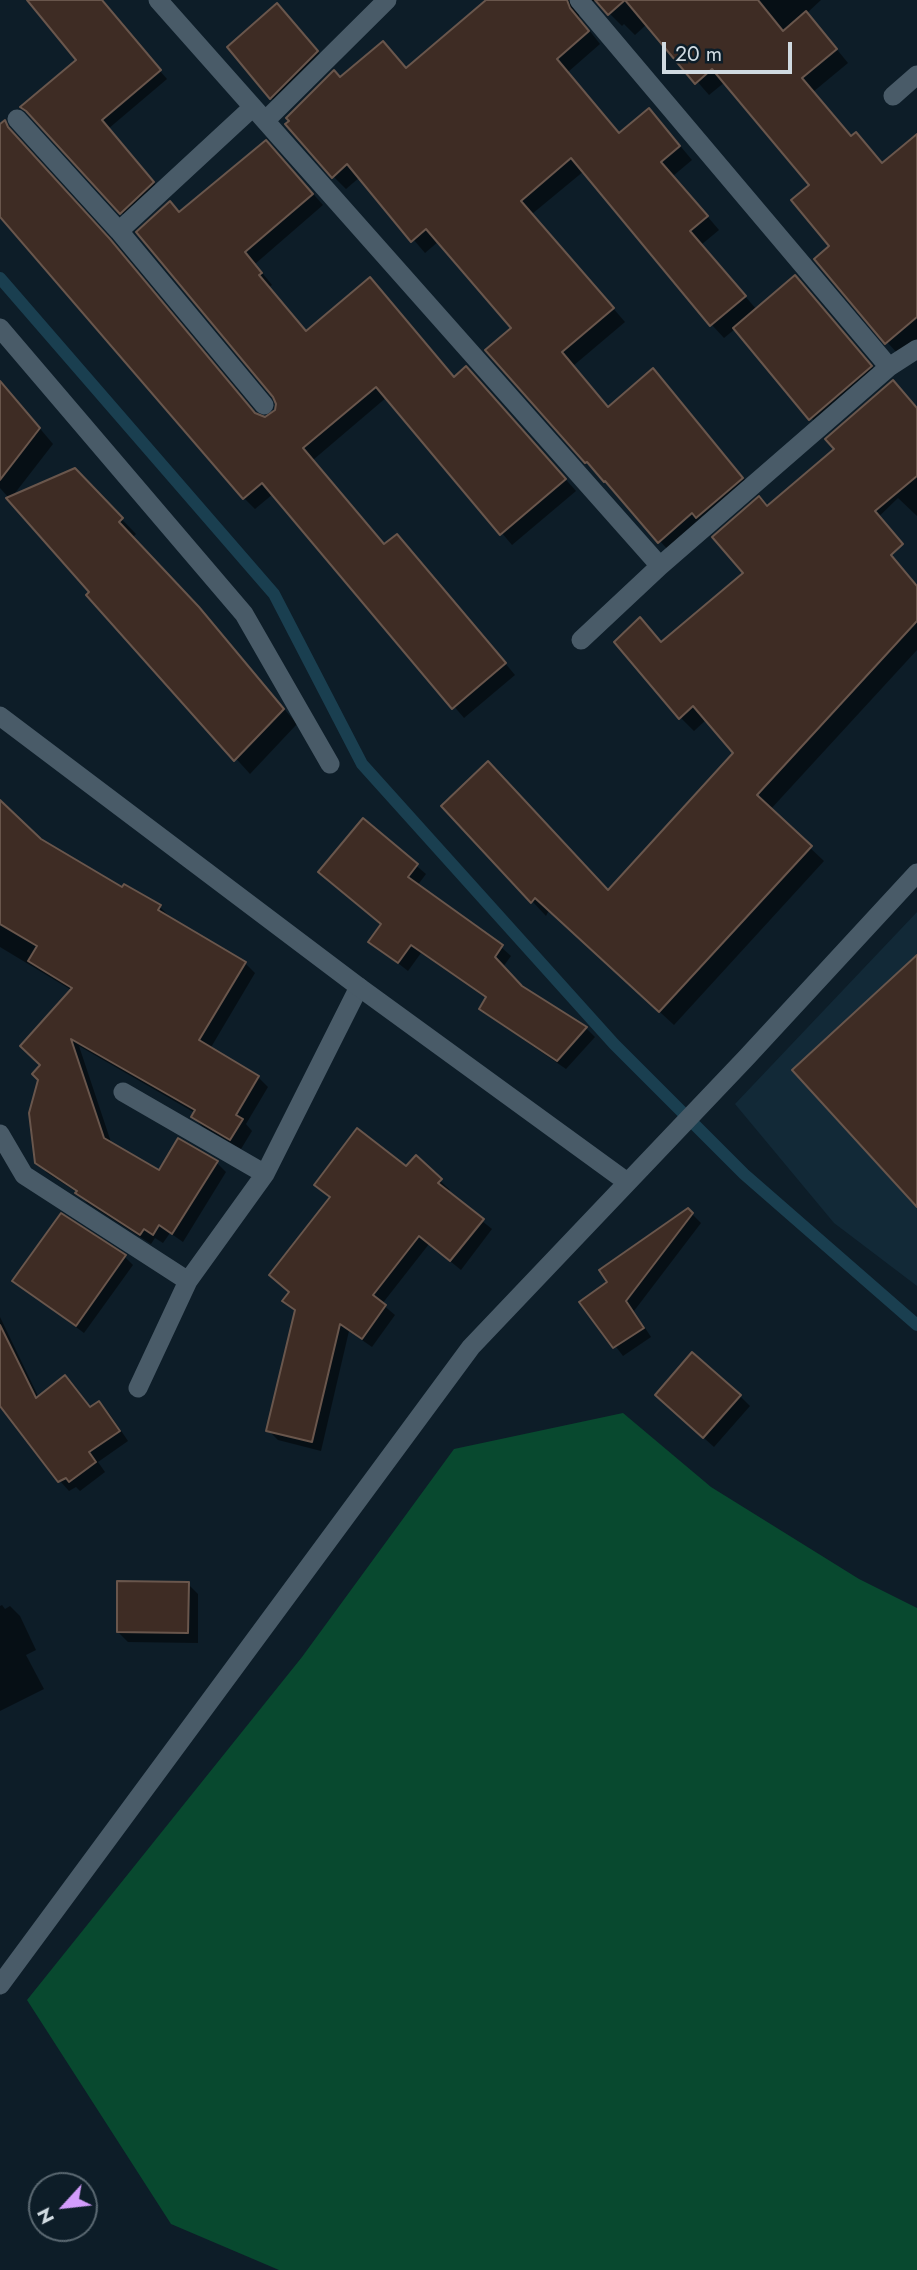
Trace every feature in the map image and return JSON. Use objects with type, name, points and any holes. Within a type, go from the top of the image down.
[{"type":"street","points":[[158,0],[660,566]]},
{"type":"street","points":[[119,231],[259,114],[387,0]]},
{"type":"street","points":[[579,0],[889,367]]},
{"type":"street","points":[[893,96],[917,75]]},
{"type":"street","points":[[17,119],[119,231],[264,405]]},
{"type":"street","points":[[0,328],[244,614],[330,764]]},
{"type":"street","points":[[581,640],[660,566],[889,367],[917,349]]},
{"type":"street","points":[[0,716],[359,987],[627,1182]]},
{"type":"street","points":[[4,1972],[471,1347],[746,1058],[917,873]]},
{"type":"street","points":[[138,1388],[188,1281],[265,1174],[359,987]]},
{"type":"street","points":[[123,1092],[265,1174]]},
{"type":"street","points":[[0,1134],[24,1175],[188,1281]]},
{"type":"shaded area","points":[[917,912],[917,1286],[834,1223],[735,1104]]},
{"type":"green space","points":[[623,1413],[711,1487],[859,1579],[917,1608],[917,2270],[279,2270],[171,2224],[27,2000],[302,1657],[454,1449]]},
{"type":"building","points":[[27,0],[102,0],[161,70],[102,120],[154,182],[120,214],[20,107],[76,60]]},
{"type":"building","points":[[486,0],[567,0],[570,8],[589,31],[557,59],[619,133],[649,108],[680,146],[661,162],[708,216],[690,231],[746,296],[710,326],[571,158],[521,201],[614,308],[562,352],[608,407],[653,368],[743,478],[696,518],[692,513],[658,543],[485,350],[511,328],[426,229],[411,242],[347,164],[332,178],[285,124],[289,121],[286,118],[334,70],[340,77],[383,41],[406,68]]},
{"type":"building","points":[[595,0],[625,0],[608,15]]},
{"type":"building","points":[[625,0],[758,0],[783,31],[806,11],[837,49],[802,78],[851,136],[856,132],[882,163],[917,134],[917,317],[885,344],[814,259],[829,246],[791,200],[809,185],[712,69],[695,84]]},
{"type":"building","points":[[277,3],[318,51],[270,99],[227,47]]},
{"type":"building","points":[[5,120],[8,127],[110,239],[255,413],[265,417],[275,410],[273,397],[136,232],[170,201],[179,212],[266,140],[313,194],[245,252],[262,273],[259,275],[306,331],[370,277],[454,377],[466,366],[566,479],[500,535],[376,387],[303,448],[384,544],[397,534],[506,663],[452,709],[262,483],[243,499],[0,217],[0,124]]},
{"type":"building","points":[[795,275],[872,366],[809,420],[733,328]]},
{"type":"building","points":[[893,380],[917,408],[917,476],[875,511],[903,544],[891,555],[917,586],[917,621],[757,795],[812,846],[659,1012],[535,898],[531,903],[441,806],[488,761],[608,890],[733,753],[693,706],[679,719],[614,642],[640,617],[661,642],[743,573],[712,537],[759,496],[767,506],[834,449],[825,439]]},
{"type":"building","points":[[0,381],[40,428],[0,480]]},
{"type":"building","points":[[75,468],[123,518],[119,522],[199,607],[284,709],[234,761],[86,595],[89,592],[6,498]]},
{"type":"building","points":[[0,800],[41,839],[122,887],[124,884],[161,905],[158,910],[246,962],[199,1040],[259,1076],[236,1115],[243,1119],[230,1140],[191,1117],[195,1110],[71,1039],[104,1138],[159,1170],[178,1138],[218,1161],[172,1234],[159,1225],[153,1235],[144,1229],[140,1235],[75,1193],[77,1191],[35,1163],[29,1113],[38,1080],[32,1074],[40,1065],[20,1046],[72,988],[28,961],[37,946],[0,924]]},
{"type":"building","points":[[363,818],[418,864],[408,877],[503,945],[495,957],[522,986],[587,1027],[557,1061],[479,1009],[486,997],[411,945],[398,963],[368,942],[381,924],[318,872]]},
{"type":"building","points":[[917,955],[917,1207],[792,1070]]},
{"type":"building","points":[[357,1128],[406,1166],[416,1155],[442,1179],[438,1183],[484,1219],[450,1261],[419,1236],[373,1295],[386,1305],[362,1339],[340,1324],[312,1442],[266,1431],[295,1310],[282,1301],[289,1292],[269,1275],[330,1197],[314,1185]]},
{"type":"building","points":[[688,1208],[693,1213],[626,1301],[644,1328],[613,1348],[579,1302],[607,1282],[599,1270]]},
{"type":"building","points":[[61,1213],[126,1255],[76,1326],[12,1281]]},
{"type":"building","points":[[0,1325],[36,1398],[65,1375],[90,1407],[99,1401],[120,1431],[89,1452],[96,1462],[69,1482],[66,1478],[58,1482],[0,1406]]},
{"type":"building","points":[[692,1352],[741,1395],[703,1438],[655,1395]]},
{"type":"building","points":[[117,1581],[189,1582],[188,1633],[117,1632]]},
{"type":"waterway","points":[[0,278],[274,594],[362,764],[614,1044],[744,1174],[917,1325]]}]
